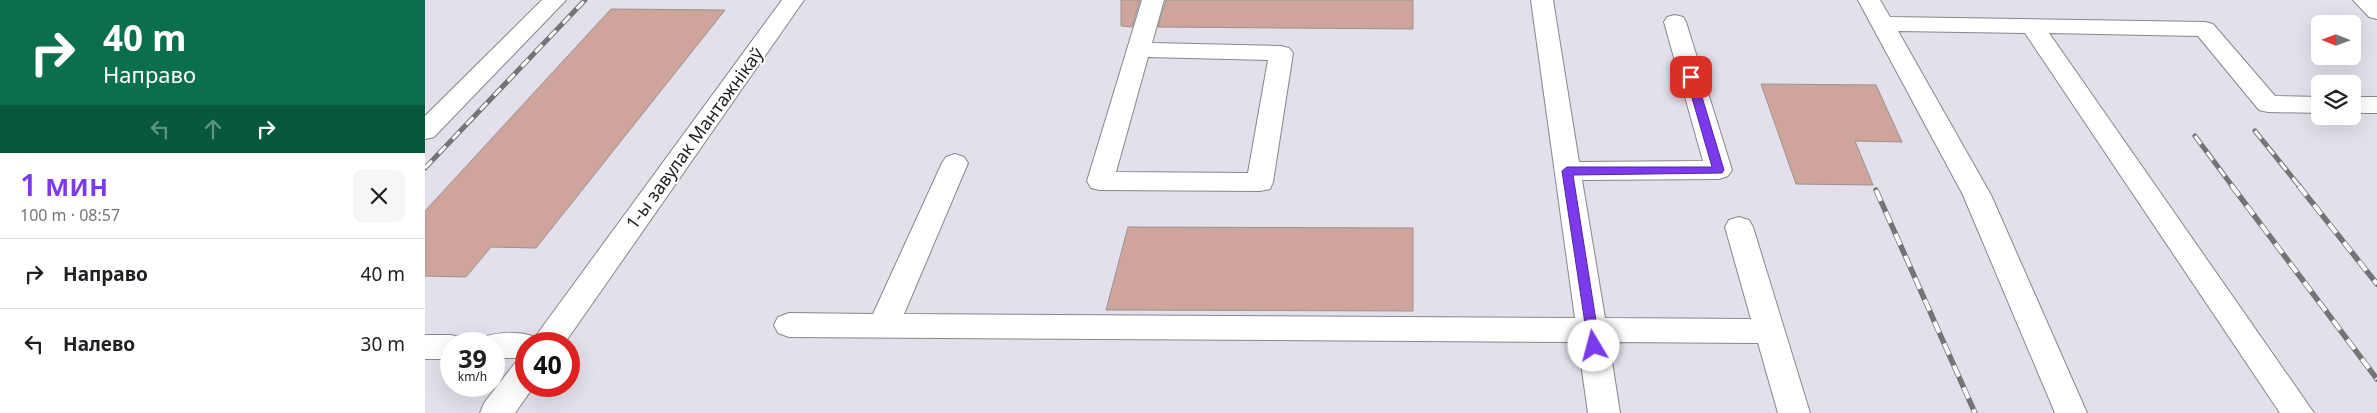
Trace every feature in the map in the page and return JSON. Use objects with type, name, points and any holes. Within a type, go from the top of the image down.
[{"type":"street","points":[[425,131],[555,0]]},
{"type":"street","name":"1-ы завулак Мантажнікаў","points":[[556,332],[793,0]]},
{"type":"street","points":[[1138,50],[1281,53],[1259,182],[1100,182],[1138,50],[1153,0]]},
{"type":"street","points":[[1542,0],[1603,413]]},
{"type":"street","points":[[1869,0],[1977,195],[2071,413]]},
{"type":"street","points":[[2364,0],[2377,12]]},
{"type":"street","points":[[1567,171],[1719,170],[1675,22]]},
{"type":"street","points":[[1883,24],[2205,29],[2268,104],[2311,105]]},
{"type":"street","points":[[2032,26],[2298,413]]},
{"type":"street","points":[[2361,105],[2377,105]]},
{"type":"street","points":[[883,326],[955,163]]},
{"type":"street","points":[[1739,227],[1794,413]]},
{"type":"street","points":[[789,326],[1770,331]]},
{"type":"street","points":[[425,347],[440,346]]},
{"type":"street","points":[[496,413],[515,387]]},
{"type":"shaded area","points":[[425,0],[2377,0],[2377,413],[425,413]]},
{"type":"building","points":[[1121,0],[1140,0],[1132,27],[1121,26]]},
{"type":"building","points":[[1166,0],[1413,0],[1413,29],[1158,27]]},
{"type":"building","points":[[611,9],[725,10],[536,248],[491,247],[466,277],[425,276],[425,211]]},
{"type":"building","points":[[1761,84],[1876,85],[1902,142],[1855,141],[1873,185],[1796,184]]},
{"type":"building","points":[[1128,227],[1413,228],[1413,311],[1106,310]]},
{"type":"railway","points":[[425,168],[585,0]]},
{"type":"railway","points":[[2255,131],[2300,187]]},
{"type":"railway","points":[[2195,136],[2233,187]]},
{"type":"railway","points":[[2232,186],[2377,379]]},
{"type":"railway","points":[[2299,186],[2377,284]]},
{"type":"railway","points":[[1876,190],[1975,413]]},
{"type":"route","points":[[1594,346],[1567,171],[1719,170],[1691,77]]}]
